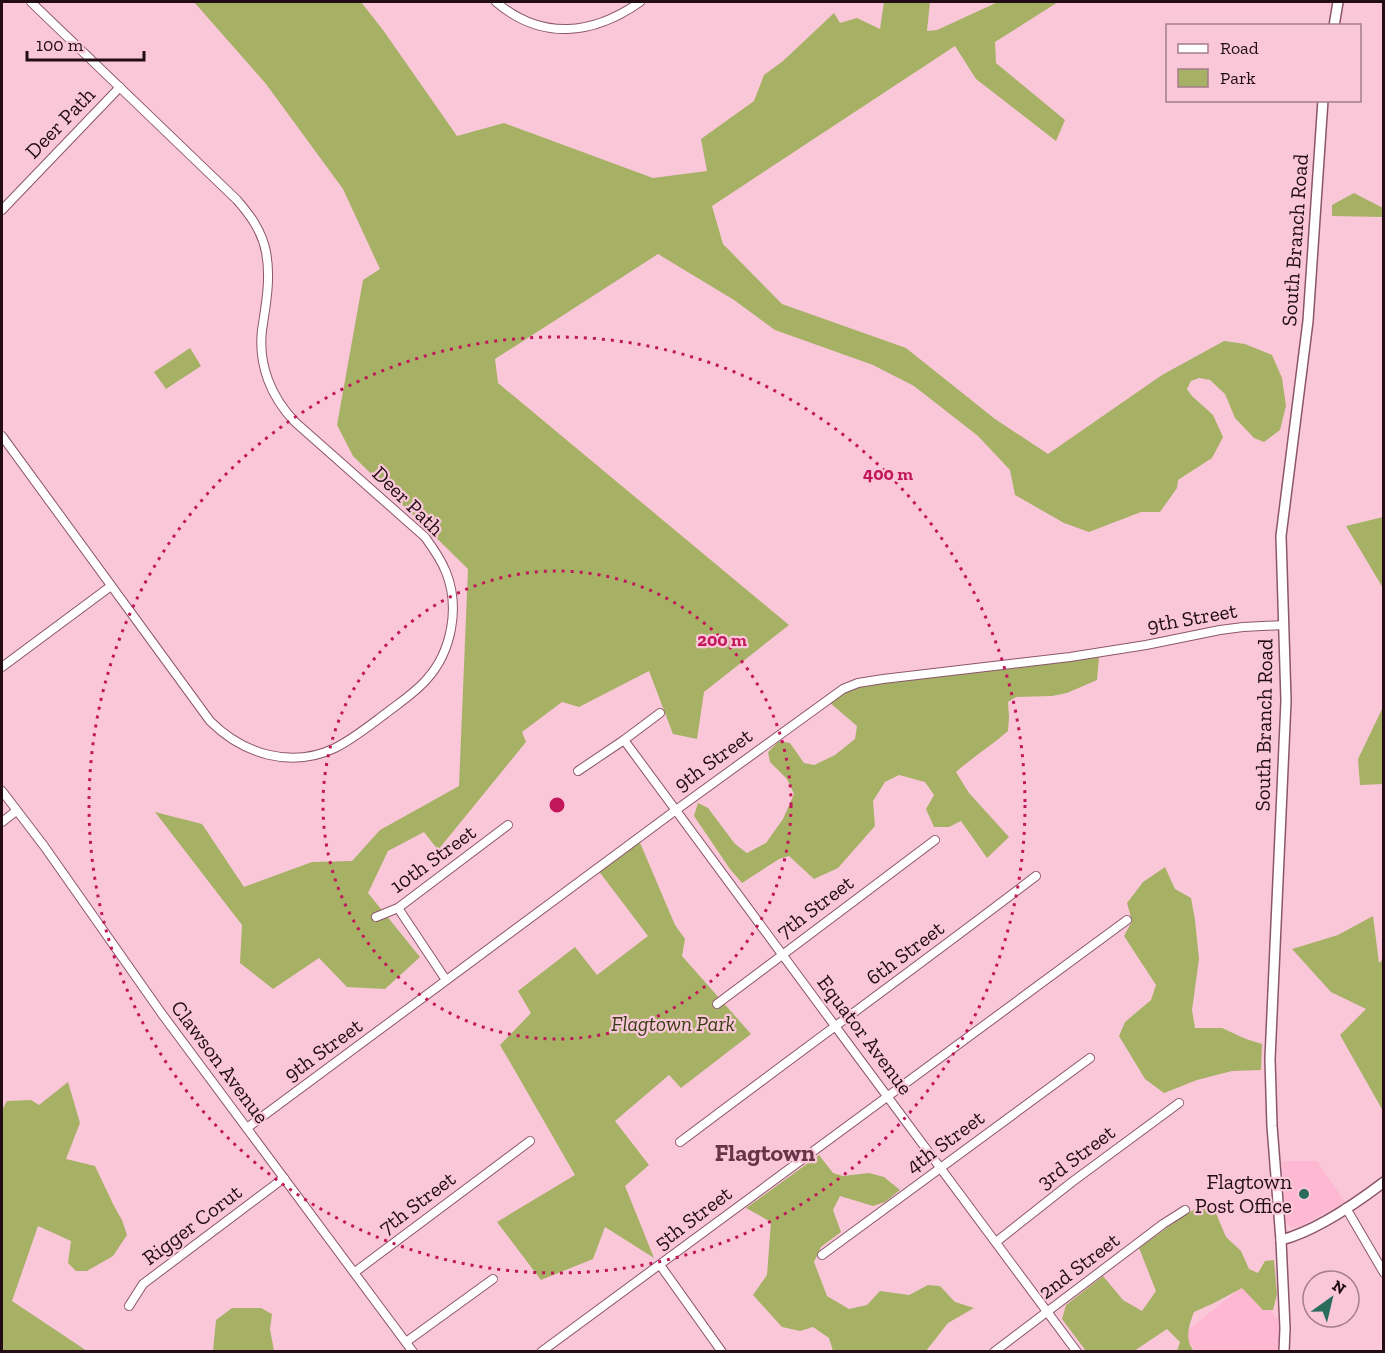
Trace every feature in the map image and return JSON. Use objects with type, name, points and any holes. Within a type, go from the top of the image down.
[{"type":"street","name":"Deer Path","points":[[2,436],[210,721],[220,732],[234,741],[276,757],[306,756],[334,748],[351,739],[408,697],[427,680],[435,669],[446,646],[453,620],[451,588],[447,574],[430,543],[295,422],[277,400],[265,372],[261,348],[268,289],[268,262],[264,244],[249,214],[31,2]]},
{"type":"street","points":[[496,2],[521,19],[548,27],[565,29],[595,25],[610,20],[640,2]]},
{"type":"street","points":[[1334,24],[1338,2]]},
{"type":"street","name":"Deer Path","points":[[2,210],[120,87]]},
{"type":"street","name":"South Branch Road","points":[[1284,1352],[1281,1240],[1272,1126],[1270,1059],[1286,701],[1281,536],[1308,321],[1323,102]]},
{"type":"street","points":[[2,667],[111,586]]},
{"type":"street","name":"9th Street","points":[[247,1128],[843,688],[858,683],[1070,657],[1243,627],[1284,625]]},
{"type":"street","points":[[578,771],[660,713]]},
{"type":"street","name":"Equator Avenue","points":[[624,740],[1077,1352]]},
{"type":"street","name":"Clawson Avenue","points":[[2,791],[44,846],[162,1014],[413,1352]]},
{"type":"street","points":[[2,822],[16,811]]},
{"type":"street","name":"10th Street","points":[[376,917],[398,908],[508,825]]},
{"type":"street","name":"7th Street","points":[[717,1004],[935,840]]},
{"type":"street","name":"6th Street","points":[[680,1142],[1036,876]]},
{"type":"street","points":[[398,908],[446,980]]},
{"type":"street","name":"5th Street","points":[[541,1352],[1127,920]]},
{"type":"street","name":"4th Street","points":[[822,1255],[1090,1058]]},
{"type":"street","name":"3rd Street","points":[[996,1242],[1072,1182],[1179,1103]]},
{"type":"street","name":"7th Street","points":[[355,1272],[530,1141]]},
{"type":"street","name":"Rigger Corut","points":[[129,1306],[142,1284],[284,1178]]},
{"type":"street","points":[[1281,1240],[1308,1230],[1346,1208],[1383,1182]]},
{"type":"street","points":[[1346,1208],[1383,1273]]},
{"type":"street","name":"2nd Street","points":[[994,1352],[1163,1224],[1185,1210]]},
{"type":"street","points":[[660,1265],[722,1352]]},
{"type":"street","points":[[406,1342],[493,1279]]},
{"type":"shaded area","points":[[1282,1161],[1317,1161],[1345,1202],[1299,1227],[1291,1227],[1286,1222]]},
{"type":"shaded area","points":[[1247,1283],[1279,1320],[1278,1351],[1196,1351],[1183,1334]]},
{"type":"green space","points":[[194,2],[361,2],[457,136],[504,123],[653,178],[707,171],[701,139],[754,101],[764,75],[783,61],[834,13],[840,23],[857,18],[880,29],[884,2],[930,2],[927,31],[937,30],[998,2],[1058,2],[995,42],[996,63],[1065,120],[1056,141],[976,79],[955,46],[712,206],[723,244],[782,304],[906,348],[995,419],[1048,454],[1162,375],[1224,341],[1245,344],[1272,355],[1282,378],[1286,406],[1280,430],[1264,442],[1254,438],[1235,418],[1225,394],[1210,380],[1199,378],[1191,381],[1187,389],[1213,415],[1223,437],[1212,458],[1178,480],[1177,488],[1160,512],[1141,512],[1089,532],[1064,523],[1015,495],[1010,470],[978,436],[914,386],[873,365],[775,330],[734,300],[658,254],[495,359],[498,383],[789,625],[704,692],[697,739],[673,734],[649,671],[579,707],[562,702],[522,732],[526,742],[438,850],[424,832],[388,851],[368,893],[420,957],[385,989],[347,987],[319,958],[273,989],[240,963],[242,925],[155,812],[202,824],[244,887],[312,862],[352,861],[380,830],[459,786],[468,569],[353,456],[337,425],[363,280],[380,269],[343,189],[266,84]]},
{"type":"green space","points":[[1354,193],[1383,208],[1383,217],[1332,216],[1332,205]]},
{"type":"green space","points":[[190,348],[201,366],[166,389],[154,372]]},
{"type":"green space","points":[[1384,517],[1383,588],[1346,526]]},
{"type":"green space","points":[[1099,657],[1097,680],[1067,693],[1052,696],[1016,697],[1008,702],[1008,731],[956,772],[969,793],[1009,837],[987,858],[961,821],[949,827],[934,827],[926,809],[934,795],[925,782],[899,775],[885,782],[873,801],[875,826],[838,868],[814,879],[789,856],[779,859],[742,883],[694,816],[698,803],[708,808],[735,844],[747,853],[766,843],[783,819],[794,794],[787,779],[770,762],[768,752],[779,741],[790,743],[804,763],[814,765],[835,755],[855,739],[857,726],[829,702],[844,691],[861,685]]},
{"type":"green space","points":[[1383,707],[1383,784],[1360,785],[1358,759]]},
{"type":"green space","name":"Flagtown Park","points":[[638,838],[675,925],[685,939],[682,956],[751,1034],[681,1088],[669,1075],[615,1121],[649,1165],[625,1186],[654,1258],[605,1227],[593,1259],[541,1280],[497,1222],[575,1175],[500,1045],[531,1013],[518,991],[575,947],[597,975],[648,936],[598,870]]},
{"type":"green space","points":[[1165,867],[1175,889],[1191,898],[1199,959],[1192,1010],[1195,1028],[1222,1028],[1262,1044],[1261,1070],[1232,1071],[1197,1080],[1164,1093],[1145,1079],[1119,1036],[1125,1022],[1151,1000],[1156,985],[1124,936],[1132,921],[1127,903],[1143,882]]},
{"type":"green space","points":[[1373,916],[1379,963],[1383,959],[1383,1111],[1340,1035],[1366,1009],[1331,992],[1292,949],[1338,935]]},
{"type":"green space","points":[[68,1082],[80,1123],[66,1159],[95,1166],[127,1235],[113,1256],[87,1271],[76,1271],[68,1263],[71,1241],[38,1226],[12,1301],[87,1351],[2,1351],[2,1110],[7,1101],[31,1100],[39,1105]]},
{"type":"green space","points":[[819,1155],[833,1173],[843,1176],[869,1173],[884,1177],[900,1190],[885,1202],[873,1206],[840,1196],[833,1210],[841,1232],[821,1247],[814,1262],[827,1296],[849,1309],[867,1305],[880,1291],[909,1295],[928,1285],[940,1286],[955,1302],[974,1308],[948,1323],[926,1351],[833,1351],[829,1338],[813,1327],[800,1331],[782,1327],[753,1295],[767,1275],[771,1222],[746,1208]]},
{"type":"green space","points":[[1204,1203],[1215,1211],[1226,1237],[1241,1251],[1249,1269],[1258,1273],[1265,1261],[1274,1260],[1277,1294],[1273,1310],[1263,1310],[1242,1288],[1194,1312],[1188,1337],[1194,1351],[1177,1351],[1180,1342],[1167,1329],[1134,1351],[1086,1351],[1062,1319],[1066,1305],[1103,1276],[1123,1300],[1142,1311],[1156,1291],[1139,1248]]},
{"type":"green space","points":[[232,1308],[261,1308],[272,1314],[270,1329],[274,1351],[213,1351],[216,1320]]},
{"type":"place","name":"Flagtown Post Office","points":[[1304,1194]]},
{"type":"district","name":"Flagtown","points":[[765,1153]]}]
